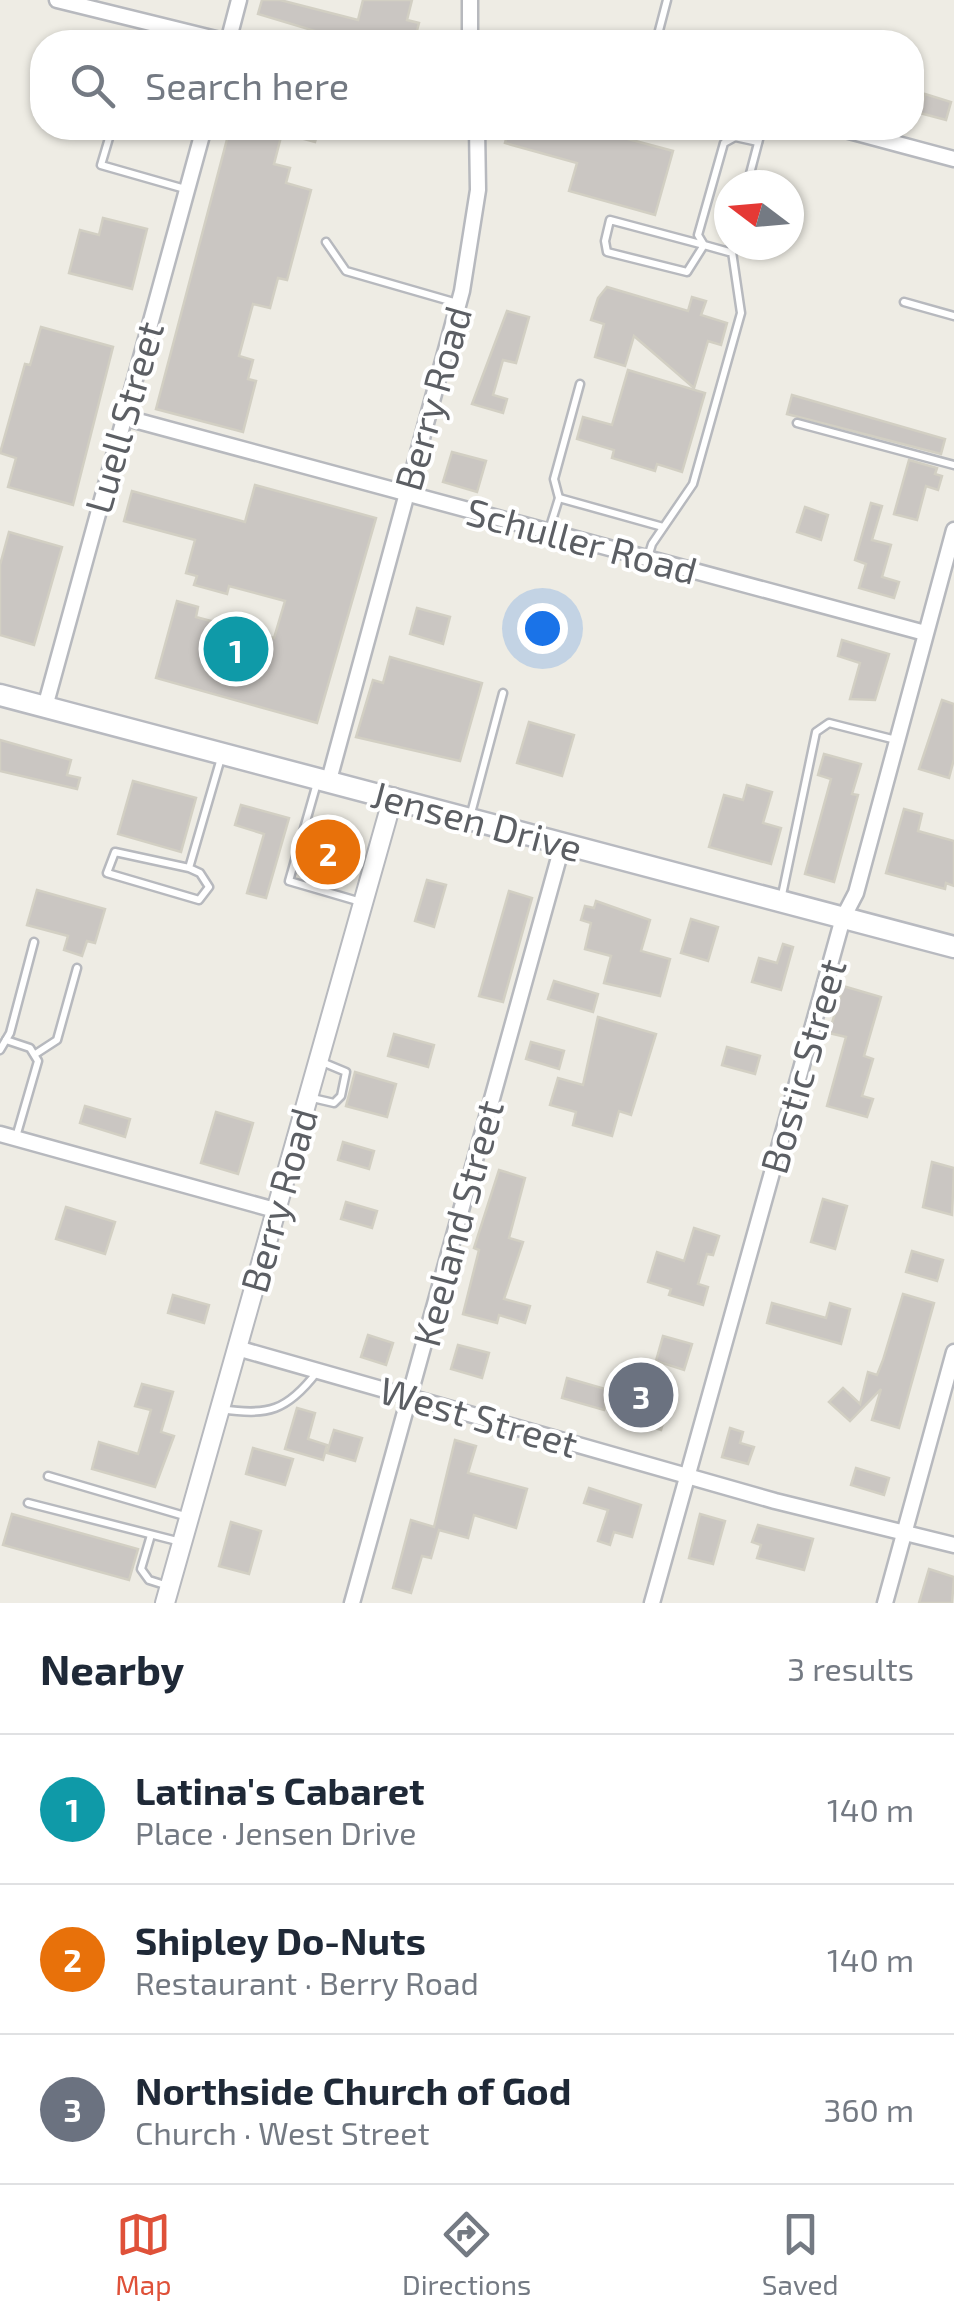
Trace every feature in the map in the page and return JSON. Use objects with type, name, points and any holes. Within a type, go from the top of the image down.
[{"type":"main road","name":"Jensen Drive","points":[[0,695],[954,947]]},
{"type":"street","points":[[57,0],[183,30]]},
{"type":"street","points":[[231,30],[238,0]]},
{"type":"street","points":[[470,0],[470,30]]},
{"type":"street","name":"Luell Street","points":[[45,707],[201,140]]},
{"type":"street","name":"Berry Road","points":[[324,778],[458,304],[478,190],[477,140]]},
{"type":"street","points":[[883,140],[954,159]]},
{"type":"street","name":"Schuller Road","points":[[123,417],[925,632]]},
{"type":"street","name":"Bostic Street","points":[[652,1603],[843,918],[856,893],[954,530]]},
{"type":"street","name":"Berry Road","points":[[168,1595],[393,797]]},
{"type":"street","name":"Keeland Street","points":[[352,1603],[563,843]]},
{"type":"street","points":[[8,1136],[275,1210]]},
{"type":"street","name":"West Street","points":[[237,1348],[688,1476],[954,1546]]},
{"type":"street","points":[[885,1603],[954,1352]]},
{"type":"lane","points":[[659,30],[667,0]]},
{"type":"lane","points":[[108,140],[101,165],[186,190]]},
{"type":"lane","points":[[704,245],[698,235],[724,143],[729,140]]},
{"type":"lane","points":[[750,140],[758,142],[751,170]]},
{"type":"lane","points":[[704,245],[686,272],[607,252],[605,241],[610,220],[714,246]]},
{"type":"lane","points":[[326,242],[346,272],[458,304]]},
{"type":"lane","points":[[648,558],[663,527],[693,484],[741,313],[732,260]]},
{"type":"lane","points":[[904,302],[954,316]]},
{"type":"lane","points":[[549,532],[559,498],[554,479],[580,384]]},
{"type":"lane","points":[[797,424],[954,465]]},
{"type":"lane","points":[[559,498],[663,527]]},
{"type":"lane","points":[[470,818],[503,693]]},
{"type":"lane","points":[[781,901],[816,732],[830,724],[896,740]]},
{"type":"lane","points":[[189,868],[223,752]]},
{"type":"lane","points":[[324,778],[289,880],[362,903]]},
{"type":"lane","points":[[114,852],[189,868],[200,872],[209,887],[199,900],[108,873],[114,852]]},
{"type":"lane","points":[[0,1050],[34,942]]},
{"type":"lane","points":[[8,1136],[36,1053],[57,1040],[77,968]]},
{"type":"lane","points":[[6,1040],[36,1053]]},
{"type":"lane","points":[[307,1097],[334,1102],[341,1096],[346,1072],[317,1061]]},
{"type":"lane","points":[[219,1409],[257,1414],[279,1406],[298,1396],[318,1371]]},
{"type":"lane","points":[[48,1476],[189,1518]]},
{"type":"lane","points":[[28,1503],[182,1542]]},
{"type":"lane","points":[[151,1534],[142,1569],[168,1595]]},
{"type":"building","points":[[262,0],[280,0],[358,20],[363,0],[412,0],[407,20],[419,23],[417,30],[311,30],[258,14]]},
{"type":"building","points":[[925,94],[951,102],[946,120],[924,114]]},
{"type":"building","points":[[227,140],[280,140],[274,164],[290,168],[286,183],[311,190],[287,280],[278,278],[270,308],[253,304],[239,356],[253,360],[248,379],[256,381],[243,432],[156,409]]},
{"type":"building","points":[[632,140],[673,151],[655,215],[569,191],[577,163],[505,143]]},
{"type":"building","points":[[103,218],[147,229],[132,289],[69,273],[80,230],[99,235]]},
{"type":"building","points":[[607,287],[688,311],[692,297],[706,301],[701,315],[727,323],[721,345],[708,341],[694,388],[634,336],[625,366],[595,357],[604,324],[591,320],[598,298]]},
{"type":"building","points":[[507,311],[529,317],[516,363],[503,360],[493,395],[507,399],[503,413],[472,404]]},
{"type":"building","points":[[41,327],[113,347],[73,505],[8,487],[16,458],[0,453],[25,364],[30,365]]},
{"type":"building","points":[[628,370],[705,393],[682,472],[657,464],[655,471],[612,458],[614,450],[577,439],[583,417],[612,425]]},
{"type":"building","points":[[792,395],[945,439],[941,454],[787,414]]},
{"type":"building","points":[[452,452],[486,461],[477,492],[443,482]]},
{"type":"building","points":[[909,460],[937,468],[935,474],[942,476],[938,490],[926,486],[917,520],[894,514]]},
{"type":"building","points":[[255,485],[376,518],[317,723],[156,678],[177,601],[198,607],[196,617],[274,638],[285,601],[229,586],[227,594],[194,585],[197,576],[186,573],[195,540],[124,521],[132,491],[245,522]]},
{"type":"building","points":[[871,503],[882,506],[872,540],[891,545],[882,577],[899,582],[894,598],[859,588],[866,564],[855,560]]},
{"type":"building","points":[[805,507],[828,515],[821,540],[797,532]]},
{"type":"building","points":[[9,532],[62,547],[34,645],[0,635],[0,565]]},
{"type":"building","points":[[417,608],[450,617],[443,644],[410,634]]},
{"type":"building","points":[[842,640],[889,654],[875,700],[850,699],[860,663],[838,656]]},
{"type":"building","points":[[390,657],[482,683],[460,761],[356,737],[373,680],[383,683]]},
{"type":"building","points":[[942,700],[954,704],[954,759],[949,778],[919,769]]},
{"type":"building","points":[[529,722],[574,735],[562,776],[517,763]]},
{"type":"building","points":[[0,740],[71,760],[67,775],[80,778],[77,789],[0,771]]},
{"type":"building","points":[[824,754],[861,764],[852,794],[858,795],[834,882],[805,874],[831,779],[818,775]]},
{"type":"building","points":[[133,781],[196,798],[181,852],[118,834]]},
{"type":"building","points":[[747,785],[772,792],[763,823],[781,828],[771,864],[709,847],[724,795],[743,800]]},
{"type":"building","points":[[241,805],[289,818],[266,898],[247,893],[264,834],[235,825]]},
{"type":"building","points":[[904,809],[922,814],[918,831],[954,841],[954,886],[946,883],[945,889],[886,873]]},
{"type":"building","points":[[322,835],[337,840],[326,878],[311,874]]},
{"type":"building","points":[[427,880],[446,885],[434,927],[415,921]]},
{"type":"building","points":[[37,890],[105,909],[95,943],[87,941],[82,956],[64,950],[68,936],[27,925]]},
{"type":"building","points":[[509,891],[532,898],[503,1002],[479,996]]},
{"type":"building","points":[[596,901],[650,920],[641,951],[670,959],[660,996],[604,983],[611,956],[585,949],[591,923],[581,920],[585,906],[594,908]]},
{"type":"building","points":[[691,919],[718,927],[708,961],[681,953]]},
{"type":"building","points":[[783,944],[793,947],[781,990],[752,982],[759,958],[777,963]]},
{"type":"building","points":[[554,981],[598,994],[593,1012],[548,999]]},
{"type":"building","points":[[843,986],[881,997],[864,1056],[873,1059],[862,1096],[873,1099],[867,1117],[827,1106],[846,1037],[829,1033]]},
{"type":"building","points":[[598,1017],[656,1034],[631,1115],[619,1111],[612,1136],[573,1125],[576,1112],[550,1105],[558,1078],[583,1085]]},
{"type":"building","points":[[394,1034],[434,1045],[428,1067],[388,1056]]},
{"type":"building","points":[[531,1042],[564,1051],[559,1069],[526,1059]]},
{"type":"building","points":[[727,1047],[760,1056],[755,1074],[722,1065]]},
{"type":"building","points":[[355,1072],[396,1084],[387,1117],[346,1106]]},
{"type":"building","points":[[85,1106],[130,1119],[125,1137],[80,1123]]},
{"type":"building","points":[[216,1112],[253,1123],[238,1174],[201,1163]]},
{"type":"building","points":[[343,1142],[374,1151],[369,1169],[338,1160]]},
{"type":"building","points":[[932,1162],[954,1168],[952,1215],[923,1207]]},
{"type":"building","points":[[499,1170],[525,1178],[509,1238],[523,1242],[504,1299],[530,1306],[525,1323],[499,1315],[497,1323],[463,1314],[479,1250],[474,1248]]},
{"type":"building","points":[[823,1199],[847,1206],[835,1249],[811,1242]]},
{"type":"building","points":[[346,1202],[377,1211],[372,1228],[341,1219]]},
{"type":"building","points":[[66,1207],[115,1222],[105,1254],[56,1239]]},
{"type":"building","points":[[694,1228],[719,1236],[713,1255],[707,1254],[698,1284],[708,1287],[703,1305],[669,1295],[671,1289],[648,1282],[657,1252],[684,1261]]},
{"type":"building","points":[[912,1251],[943,1260],[937,1281],[906,1272]]},
{"type":"building","points":[[903,1294],[934,1303],[899,1428],[872,1420],[881,1389],[850,1421],[829,1402],[843,1388],[860,1404],[868,1372],[877,1375],[883,1360]]},
{"type":"building","points":[[173,1295],[209,1305],[204,1323],[168,1313]]},
{"type":"building","points":[[772,1303],[826,1318],[830,1303],[850,1309],[841,1344],[767,1323]]},
{"type":"building","points":[[368,1335],[393,1343],[386,1365],[361,1357]]},
{"type":"building","points":[[663,1336],[692,1344],[684,1370],[656,1361]]},
{"type":"building","points":[[458,1345],[489,1353],[482,1378],[451,1369]]},
{"type":"building","points":[[567,1378],[609,1390],[604,1410],[562,1398]]},
{"type":"building","points":[[142,1384],[173,1392],[161,1432],[174,1436],[155,1487],[92,1469],[99,1442],[138,1454],[151,1410],[135,1406]]},
{"type":"building","points":[[644,1395],[669,1402],[661,1430],[636,1423]]},
{"type":"building","points":[[297,1408],[315,1413],[308,1439],[327,1445],[323,1460],[285,1449]]},
{"type":"building","points":[[730,1428],[743,1432],[740,1443],[754,1447],[748,1464],[722,1457]]},
{"type":"building","points":[[334,1430],[362,1438],[355,1461],[327,1453]]},
{"type":"building","points":[[455,1440],[476,1446],[468,1473],[527,1489],[516,1528],[474,1515],[468,1538],[439,1530],[431,1558],[422,1556],[411,1593],[393,1588],[411,1520],[434,1527]]},
{"type":"building","points":[[253,1448],[293,1459],[285,1485],[246,1474]]},
{"type":"building","points":[[856,1468],[889,1478],[884,1495],[851,1485]]},
{"type":"building","points":[[589,1488],[641,1505],[632,1537],[614,1532],[610,1545],[598,1541],[608,1510],[584,1503]]},
{"type":"building","points":[[12,1514],[138,1549],[129,1580],[3,1545]]},
{"type":"building","points":[[700,1514],[725,1521],[713,1564],[689,1558]]},
{"type":"building","points":[[231,1522],[261,1531],[249,1574],[219,1566]]},
{"type":"building","points":[[758,1525],[813,1539],[804,1570],[757,1558],[761,1545],[752,1542]]},
{"type":"building","points":[[929,1569],[954,1577],[952,1603],[919,1603]]},
{"type":"place","name":"Latina's Cabaret","points":[[236,649]]},
{"type":"place","name":"Shipley Do-Nuts","points":[[328,852]]},
{"type":"place","name":"Northside Church of God","points":[[641,1395]]}]
